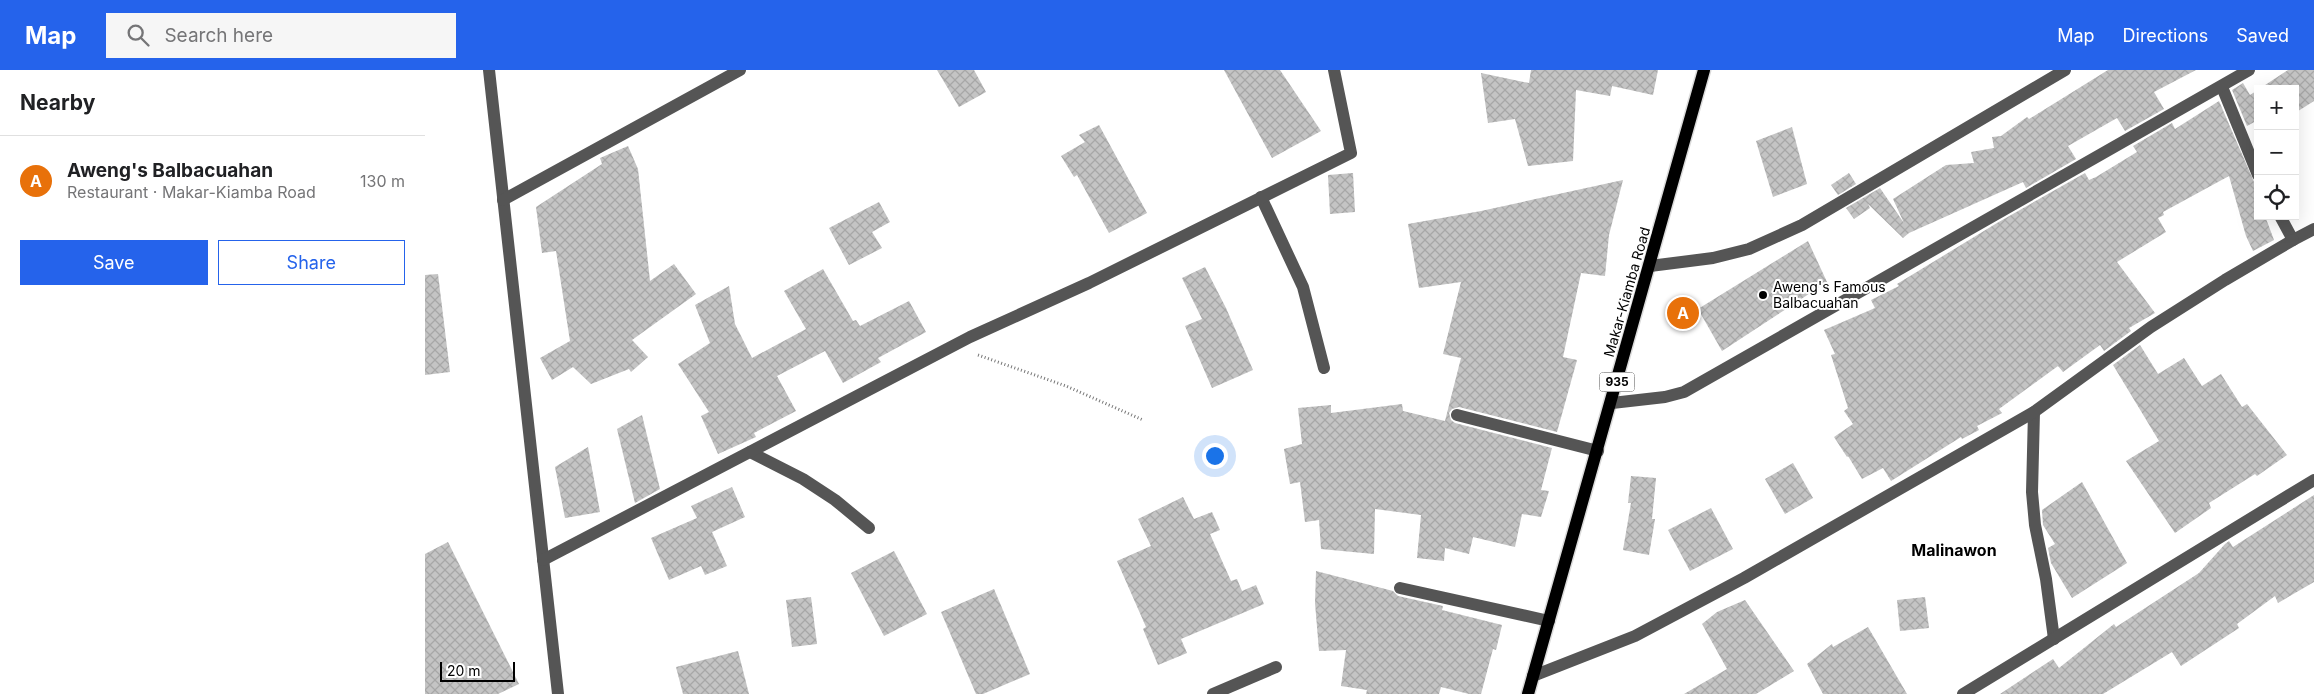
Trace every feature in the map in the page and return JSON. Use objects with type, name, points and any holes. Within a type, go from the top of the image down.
[{"type":"main road","name":"Makar-Kiamba Road","points":[[1528,694],[1598,452],[1704,70]]},
{"type":"street","points":[[489,70],[558,694]]},
{"type":"street","points":[[503,200],[740,70]]},
{"type":"street","points":[[543,560],[954,346],[1089,283],[1351,154],[1334,70]]},
{"type":"street","points":[[1650,266],[1713,258],[1749,249],[1802,225],[2065,70]]},
{"type":"street","points":[[1611,403],[1665,397],[1685,392],[2249,70]]},
{"type":"street","points":[[2222,87],[2254,164]]},
{"type":"street","points":[[1261,197],[1303,287],[1324,368]]},
{"type":"street","points":[[2282,220],[2293,240]]},
{"type":"street","points":[[1533,676],[1635,636],[1744,578],[2034,412],[2151,327],[2225,280],[2314,229]]},
{"type":"street","points":[[2034,412],[2032,492],[2035,525],[2046,579],[2054,639]]},
{"type":"street","points":[[1457,415],[1598,452]]},
{"type":"street","points":[[750,452],[803,479],[835,500],[869,528]]},
{"type":"street","points":[[1963,694],[2314,480]]},
{"type":"street","points":[[1400,588],[1549,621]]},
{"type":"street","points":[[1213,694],[1275,667]]},
{"type":"path","points":[[954,346],[1066,386],[1143,420]]},
{"type":"building","points":[[937,70],[974,70],[986,92],[959,107]]},
{"type":"building","points":[[1224,70],[1280,70],[1321,131],[1272,158]]},
{"type":"building","points":[[1531,70],[1658,70],[1653,95],[1612,86],[1610,96],[1576,90],[1573,161],[1528,166],[1515,119],[1488,123],[1481,73],[1529,83]]},
{"type":"building","points":[[2108,70],[2196,70],[2154,92],[2164,109],[2125,131],[2117,118],[2068,146],[2076,159],[2026,188],[2023,182],[1909,233],[1903,238],[1868,204],[1870,208],[1854,219],[1846,208],[1880,188],[1904,223],[1893,199],[1946,165],[1974,163],[1971,152],[1994,148],[1992,137],[2001,136],[2027,117],[2029,119]]},
{"type":"building","points":[[2288,70],[2314,70],[2314,101],[2299,110],[2299,85],[2265,85]]},
{"type":"building","points":[[2243,83],[2250,95],[2254,92],[2254,122],[2247,126],[2232,90]]},
{"type":"building","points":[[2219,101],[2254,182],[2254,220],[2266,220],[2274,240],[2253,251],[2246,236],[2229,176],[2163,212],[2164,215],[2158,218],[2166,232],[2117,262],[2155,313],[2129,328],[2131,331],[2104,351],[2100,345],[2063,372],[2058,366],[1999,409],[2002,413],[1977,426],[1979,430],[1962,439],[1961,437],[1891,481],[1883,468],[1862,479],[1834,437],[1853,424],[1844,411],[1848,408],[1831,355],[1835,354],[1824,330],[1875,308],[1871,300],[1899,286],[1897,284],[1997,223],[2085,173],[2089,180],[2096,177],[2137,152],[2133,146],[2172,123],[2175,129]]},
{"type":"building","points":[[1099,125],[1147,213],[1109,233],[1077,175],[1074,177],[1061,156],[1085,142],[1079,135]]},
{"type":"building","points":[[1792,127],[1807,184],[1773,197],[1756,141]]},
{"type":"building","points":[[628,146],[638,169],[650,281],[674,264],[696,294],[632,340],[648,357],[631,372],[629,369],[591,384],[573,367],[552,380],[540,358],[570,341],[556,251],[542,253],[536,207],[602,164],[600,158]]},
{"type":"building","points":[[1353,173],[1355,212],[1330,214],[1328,175]]},
{"type":"building","points":[[1849,173],[1856,184],[1838,195],[1831,185]]},
{"type":"building","points":[[1623,180],[1609,235],[1605,276],[1581,273],[1563,357],[1577,360],[1557,432],[1459,407],[1452,409],[1449,413],[1451,420],[1455,423],[1552,448],[1541,490],[1549,491],[1541,517],[1522,514],[1515,547],[1473,537],[1469,554],[1445,548],[1444,561],[1417,558],[1421,515],[1375,509],[1374,554],[1321,549],[1319,520],[1305,522],[1300,482],[1290,484],[1284,449],[1302,444],[1298,408],[1331,405],[1331,413],[1402,404],[1403,411],[1445,421],[1461,358],[1443,354],[1461,282],[1419,288],[1408,224],[1481,211]]},
{"type":"building","points":[[879,202],[890,222],[872,232],[882,248],[849,265],[829,228]]},
{"type":"building","name":"Aweng's Famous Balbacuahan","points":[[1808,241],[1827,282],[1722,351],[1698,309]]},
{"type":"building","points":[[1205,267],[1226,308],[1253,370],[1212,388],[1185,326],[1202,319],[1182,278]]},
{"type":"building","points":[[823,269],[853,321],[856,320],[860,326],[909,301],[926,332],[878,358],[881,362],[843,383],[825,351],[777,376],[796,411],[754,433],[756,437],[718,454],[701,416],[709,412],[678,364],[710,343],[695,305],[729,286],[735,324],[752,358],[806,329],[784,291]]},
{"type":"building","points":[[438,274],[450,372],[425,375],[425,275]]},
{"type":"building","points":[[2140,345],[2158,374],[2184,358],[2202,386],[2221,374],[2242,407],[2247,404],[2287,455],[2257,476],[2255,474],[2209,503],[2211,508],[2175,533],[2126,461],[2159,441],[2113,365]]},
{"type":"building","points":[[642,415],[660,489],[635,503],[617,429]]},
{"type":"building","points":[[588,447],[600,512],[565,518],[555,467]]},
{"type":"building","points":[[1793,463],[1813,498],[1785,514],[1765,479]]},
{"type":"building","points":[[1631,476],[1656,478],[1652,519],[1655,519],[1649,555],[1623,550],[1631,503],[1628,503]]},
{"type":"building","points":[[2082,482],[2127,563],[2072,598],[2051,563],[2048,548],[2055,544],[2043,525],[2042,510]]},
{"type":"building","points":[[732,487],[745,517],[712,532],[727,566],[705,575],[701,566],[669,580],[651,538],[697,518],[691,506]]},
{"type":"building","points":[[2314,495],[2314,582],[2278,603],[2275,596],[2237,624],[2239,628],[2181,666],[2172,652],[2103,694],[2000,694],[2053,659],[2059,668],[2114,624],[2116,627],[2199,573],[2229,541],[2233,547]]},
{"type":"building","points":[[1183,497],[1194,519],[1212,512],[1220,530],[1210,534],[1231,581],[1237,579],[1242,591],[1256,585],[1264,604],[1181,639],[1187,653],[1158,665],[1143,629],[1146,627],[1117,561],[1151,546],[1138,519]]},
{"type":"building","points":[[1711,508],[1733,549],[1690,571],[1668,530]]},
{"type":"building","points":[[448,542],[519,684],[498,694],[425,694],[425,554]]},
{"type":"building","points":[[894,551],[927,614],[884,636],[851,573]]},
{"type":"building","points":[[1316,571],[1393,591],[1398,596],[1443,606],[1442,610],[1502,625],[1496,650],[1493,649],[1481,694],[1469,694],[1441,687],[1439,694],[1366,694],[1367,690],[1341,686],[1346,650],[1319,651],[1315,603]]},
{"type":"building","points":[[994,589],[1030,674],[983,694],[976,694],[941,612]]},
{"type":"building","points":[[811,597],[817,644],[792,647],[786,600]]},
{"type":"building","points":[[1925,597],[1929,628],[1900,631],[1897,600]]},
{"type":"building","points":[[1745,600],[1794,671],[1756,694],[1684,694],[1727,669],[1702,624],[1717,612]]},
{"type":"building","points":[[1868,627],[1907,694],[1823,694],[1807,664],[1832,644],[1833,647]]},
{"type":"building","points":[[738,651],[749,694],[683,694],[676,667]]},
{"type":"place","name":"Aweng's Famous Balbacuahan","points":[[1763,295]]},
{"type":"place","name":"Aweng's Balbacuahan","points":[[1683,313]]},
{"type":"district","name":"Malinawon","points":[[1954,550]]}]
